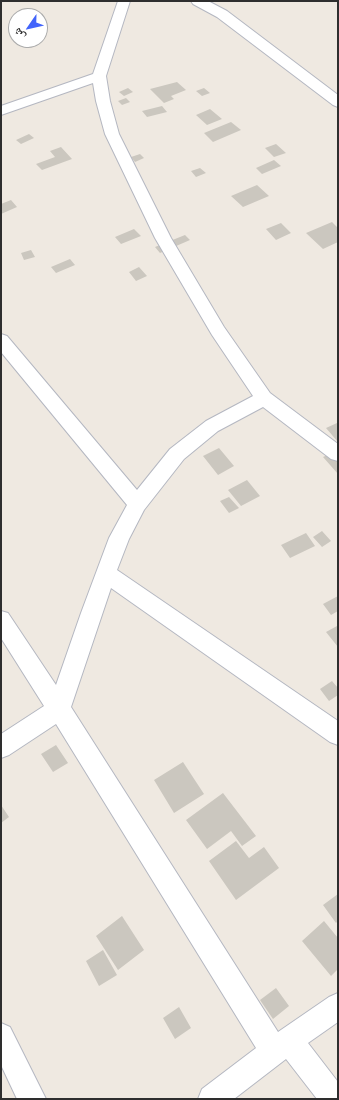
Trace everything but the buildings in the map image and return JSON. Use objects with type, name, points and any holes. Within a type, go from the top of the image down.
[{"type":"street","points":[[124,1],[99,76],[103,101],[112,134],[163,238],[218,331],[264,398],[338,454]]},
{"type":"street","points":[[198,1],[222,14],[338,102]]},
{"type":"street","points":[[1,111],[99,76]]},
{"type":"street","points":[[1,340],[137,504]]},
{"type":"street","points":[[1,747],[59,709],[106,572],[119,538],[137,504],[177,454],[212,426],[264,398]]},
{"type":"street","points":[[106,572],[338,734]]},
{"type":"street","points":[[1,620],[281,1046],[334,1099]]},
{"type":"street","points":[[212,1099],[281,1046],[338,1006]]},
{"type":"street","points":[[1,1036],[32,1099]]}]
